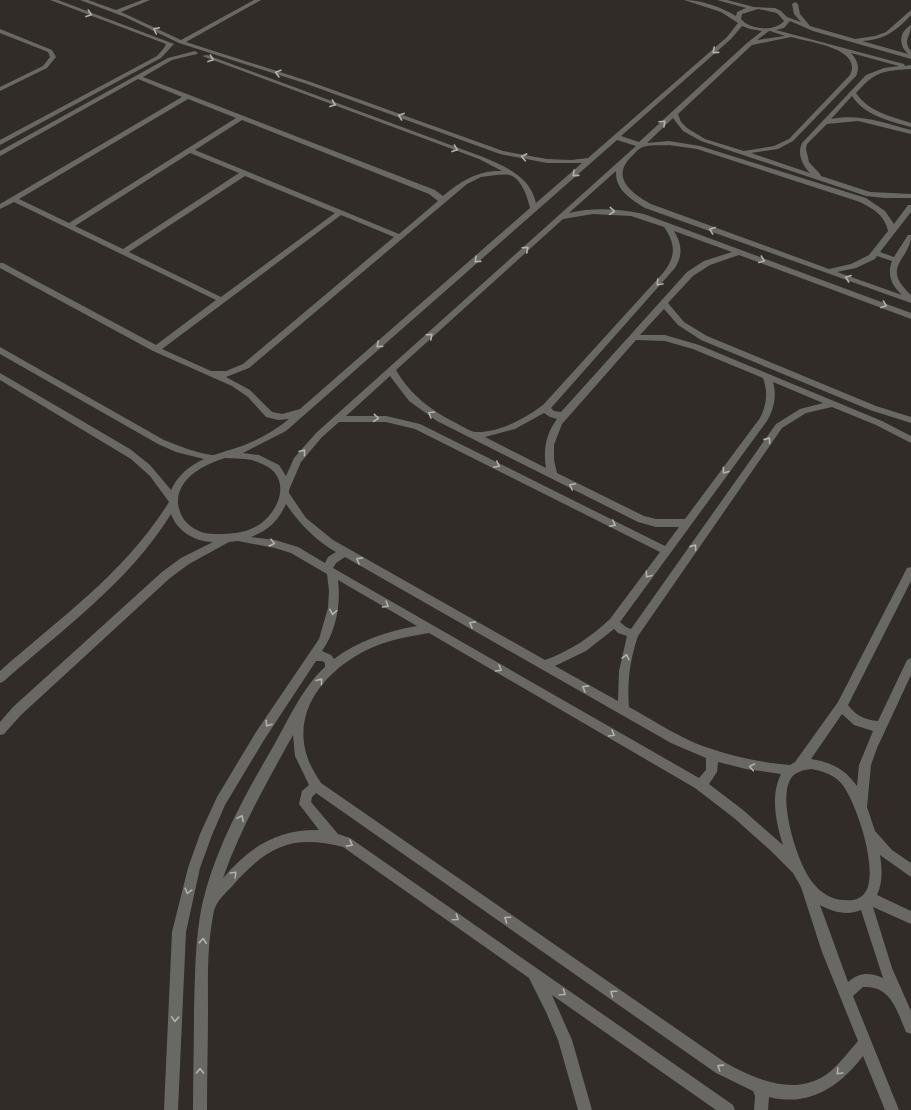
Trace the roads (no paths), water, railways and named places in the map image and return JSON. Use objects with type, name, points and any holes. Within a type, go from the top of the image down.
[{"type":"street","points":[[53,0],[481,158],[514,174],[528,188],[534,210]]},
{"type":"street","points":[[83,0],[127,16],[181,42],[306,82],[492,149],[524,158],[547,161],[571,162],[590,160]]},
{"type":"street","points":[[181,42],[258,0]]},
{"type":"street","points":[[687,0],[723,11],[752,28],[804,38],[911,67]]},
{"type":"street","points":[[720,0],[774,10],[813,30],[911,57]]},
{"type":"street","points":[[116,12],[144,1]]},
{"type":"street","points":[[127,16],[139,8],[144,1]]},
{"type":"street","points":[[0,678],[93,598],[123,569],[151,536],[172,502],[178,483],[185,475],[193,468],[270,436],[283,429],[729,38],[739,21],[739,13],[757,8],[769,1]]},
{"type":"street","points":[[0,730],[17,711],[166,575],[206,548],[231,538],[247,535],[269,523],[283,506],[286,491],[297,460],[306,448],[623,161],[674,113],[745,42],[768,30],[782,27],[786,24],[786,17],[797,2]]},
{"type":"street","points":[[797,2],[797,14],[813,30]]},
{"type":"street","points":[[897,36],[911,12]]},
{"type":"street","points":[[850,40],[897,36],[911,27]]},
{"type":"street","points":[[804,38],[805,33],[813,30]]},
{"type":"street","points":[[0,31],[50,51],[53,57],[52,61],[45,66],[0,89]]},
{"type":"street","points":[[897,36],[904,47],[911,54]]},
{"type":"street","points":[[729,38],[745,42],[775,38],[804,38]]},
{"type":"street","points":[[0,143],[161,55],[167,49],[169,43]]},
{"type":"street","points":[[742,153],[776,148],[791,140],[855,73],[857,66],[854,59],[838,47]]},
{"type":"street","points":[[0,154],[170,59],[195,53]]},
{"type":"street","points":[[161,55],[168,56],[170,59]]},
{"type":"street","points":[[823,179],[807,166],[802,151],[804,144],[868,76],[886,69],[911,67]]},
{"type":"street","points":[[855,73],[863,73],[868,76]]},
{"type":"street","points":[[138,77],[432,192],[440,197],[442,201]]},
{"type":"street","points":[[294,89],[306,82]]},
{"type":"street","points":[[852,93],[860,103],[884,116],[911,125]]},
{"type":"street","points":[[0,207],[188,96]]},
{"type":"street","points":[[674,113],[680,125],[703,140],[856,190],[885,196],[911,196]]},
{"type":"street","points":[[878,122],[878,118],[884,116]]},
{"type":"street","points":[[68,226],[242,118]]},
{"type":"street","points":[[825,122],[855,119],[878,122],[911,132]]},
{"type":"street","points":[[33,125],[44,130]]},
{"type":"street","points":[[616,137],[640,145],[669,143],[684,144],[712,151],[851,196],[873,205],[882,212],[888,218],[892,232]]},
{"type":"street","points":[[791,140],[798,144],[804,144]]},
{"type":"street","points":[[712,151],[713,147],[718,145]]},
{"type":"street","points":[[481,158],[489,155],[492,149]]},
{"type":"street","points":[[189,150],[400,237]]},
{"type":"street","points":[[623,161],[618,170],[619,180],[625,190],[636,200],[648,206],[911,300]]},
{"type":"street","points":[[210,374],[227,374],[246,366],[471,177],[496,172],[514,174]]},
{"type":"street","points":[[124,252],[244,173]]},
{"type":"street","points":[[851,196],[857,193],[856,190]]},
{"type":"street","points":[[14,199],[222,300]]},
{"type":"street","points":[[641,216],[641,210],[648,206]]},
{"type":"street","points":[[828,271],[858,264],[877,252],[911,207]]},
{"type":"street","points":[[560,218],[574,213],[602,210],[624,212],[641,216],[911,316]]},
{"type":"street","points":[[156,348],[340,212]]},
{"type":"street","points":[[554,477],[549,463],[548,450],[550,437],[564,415],[664,303],[682,270],[677,242],[666,225]]},
{"type":"street","points":[[911,237],[895,259],[892,267],[893,275],[897,284],[911,300]]},
{"type":"street","points":[[472,435],[488,434],[505,430],[535,416],[546,407],[682,270],[740,252]]},
{"type":"street","points":[[877,252],[886,257],[895,259]]},
{"type":"street","points":[[0,266],[156,348],[244,389],[266,412],[271,415],[286,417],[304,410]]},
{"type":"street","points":[[664,303],[679,323],[704,338],[874,408],[900,418],[911,420]]},
{"type":"street","points":[[633,337],[665,338],[696,347],[893,429],[911,440]]},
{"type":"street","points":[[696,347],[693,344],[694,340],[704,338]]},
{"type":"street","points":[[0,350],[161,442],[180,450],[215,458]]},
{"type":"street","points":[[392,371],[399,384],[409,397],[423,409],[554,477],[641,519],[656,523],[687,522]]},
{"type":"street","points":[[0,376],[132,454],[154,473],[172,502],[178,520],[194,533],[216,539],[255,539],[294,550],[699,784],[725,801],[750,821],[798,869]]},
{"type":"street","points":[[544,665],[564,659],[582,649],[598,638],[614,622],[764,419],[768,411],[772,394],[767,377]]},
{"type":"street","points":[[624,709],[622,672],[633,634],[779,426],[802,411],[832,404]]},
{"type":"street","points":[[546,407],[550,414],[557,416],[564,415]]},
{"type":"street","points":[[338,419],[370,418],[402,422],[417,426],[666,550]]},
{"type":"street","points":[[764,419],[772,418],[778,421],[779,426]]},
{"type":"street","points":[[893,429],[900,425],[900,418]]},
{"type":"street","points":[[447,440],[450,431],[459,428]]},
{"type":"street","points":[[226,455],[250,456],[266,461],[278,470],[283,478],[286,491],[303,521],[315,533],[344,552],[675,739],[712,756],[750,766],[796,768],[824,766],[835,771],[846,779],[861,806],[871,834],[874,876],[872,890],[867,899],[849,907],[830,904],[821,899],[806,885]]},
{"type":"street","points":[[171,1110],[179,932],[194,868],[206,834],[231,784],[260,736],[314,657],[330,624],[334,590],[330,572],[332,560],[344,552]]},
{"type":"street","points":[[892,1110],[821,931],[806,885],[798,869],[786,835],[782,801],[785,779],[796,768],[842,705],[911,571]]},
{"type":"street","points":[[614,622],[622,630],[633,634]]},
{"type":"street","points":[[200,1110],[201,960],[209,904],[219,868],[232,835],[264,773],[303,704],[330,668],[347,655],[366,644],[386,637],[429,629]]},
{"type":"street","points":[[314,657],[320,656],[327,658],[330,662],[330,668]]},
{"type":"street","points":[[861,806],[865,765],[881,726],[911,663]]},
{"type":"street","points":[[0,674],[10,669]]},
{"type":"street","points":[[303,704],[299,726],[298,747],[304,768],[317,787],[721,1068],[759,1088],[785,1093],[810,1090],[832,1079],[865,1043]]},
{"type":"street","points":[[842,705],[852,718],[861,723],[871,726],[881,726]]},
{"type":"street","points":[[699,784],[707,779],[712,773],[712,756]]},
{"type":"street","points":[[317,787],[309,791],[306,795],[306,804],[333,837]]},
{"type":"street","points":[[209,904],[229,879],[249,859],[270,844],[290,836],[312,834],[333,837],[358,848],[724,1110]]},
{"type":"street","points":[[871,834],[888,854],[911,871]]},
{"type":"street","points":[[867,899],[911,918]]},
{"type":"street","points":[[867,899],[878,947],[911,1027]]},
{"type":"street","points":[[532,972],[554,1011],[568,1046],[585,1110]]},
{"type":"street","points":[[846,995],[851,985],[861,980],[874,980],[886,985],[897,995]]},
{"type":"street","points":[[759,1088],[762,1096],[761,1110]]}]
